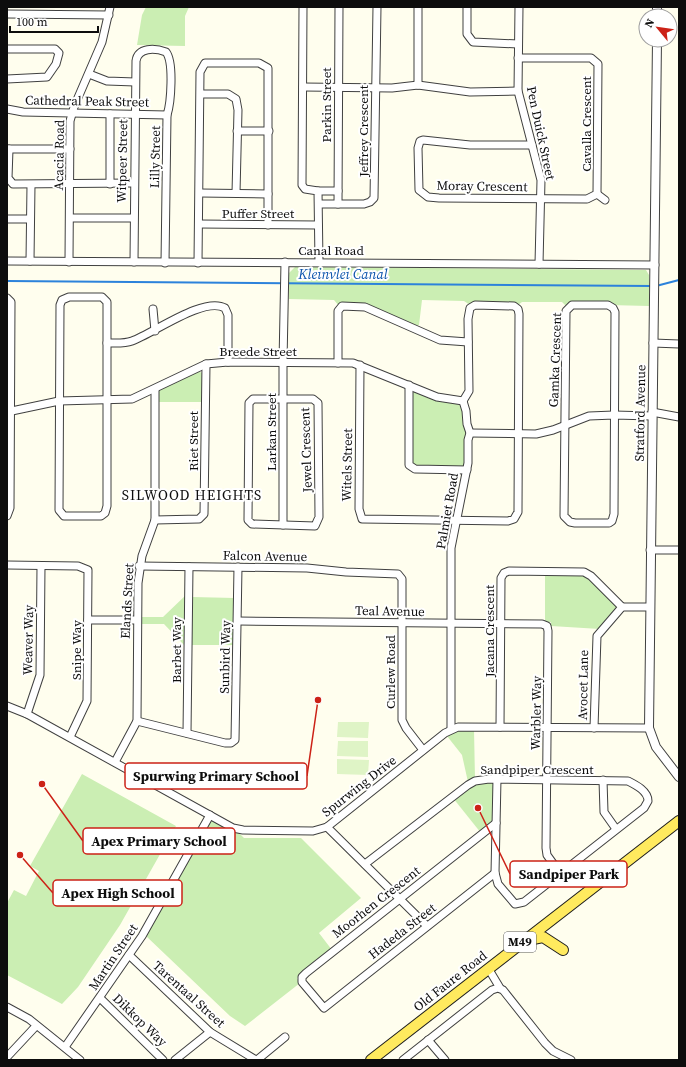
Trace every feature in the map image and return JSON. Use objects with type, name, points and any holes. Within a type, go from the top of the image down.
[{"type":"main road","name":"Old Faure Road","points":[[371,1060],[521,941],[679,820]]},
{"type":"main road","points":[[521,941],[543,937],[563,950]]},
{"type":"street","name":"Acacia Road","points":[[69,262],[70,149],[72,112],[102,42],[110,7]]},
{"type":"street","points":[[303,7],[302,185],[305,189],[318,191],[338,191]]},
{"type":"street","name":"Parkin Street","points":[[338,204],[339,7]]},
{"type":"street","name":"Jeffrey Crescent","points":[[319,204],[367,204],[374,198],[377,7]]},
{"type":"street","points":[[418,7],[418,85]]},
{"type":"street","points":[[467,7],[467,34],[473,42],[518,44]]},
{"type":"street","name":"Pen Duick Street","points":[[519,7],[518,91],[541,180],[539,264]]},
{"type":"street","points":[[7,14],[109,15]]},
{"type":"street","name":"Stratford Avenue","points":[[657,48],[649,728],[656,747],[679,777]]},
{"type":"street","points":[[7,49],[55,49],[59,52],[59,56],[51,74],[47,77],[7,79]]},
{"type":"street","name":"Witpeer Street","points":[[134,262],[133,184],[136,60],[138,54],[143,50],[159,50],[166,52]]},
{"type":"street","name":"Lilly Street","points":[[165,263],[168,115],[170,104],[168,55],[166,52]]},
{"type":"street","name":"Cavalla Crescent","points":[[518,58],[591,58],[598,64],[597,194]]},
{"type":"street","points":[[198,263],[200,193],[200,72],[206,63],[259,63],[266,65],[269,72],[268,225]]},
{"type":"street","points":[[89,74],[107,81],[135,82]]},
{"type":"street","points":[[303,88],[376,88],[418,85],[470,92],[518,91]]},
{"type":"street","points":[[201,94],[233,95],[237,104],[236,194]]},
{"type":"street","name":"Cathedral Peak Street","points":[[7,109],[17,112],[168,115]]},
{"type":"street","points":[[110,114],[110,184]]},
{"type":"street","points":[[237,131],[269,131]]},
{"type":"street","name":"Moray Crescent","points":[[532,145],[470,145],[423,140],[420,141],[418,148],[418,187],[421,193],[428,197],[541,198]]},
{"type":"street","points":[[70,149],[8,149],[8,178],[10,182],[19,185],[133,184]]},
{"type":"street","points":[[30,262],[31,185]]},
{"type":"street","points":[[318,191],[319,262]]},
{"type":"street","points":[[200,193],[268,194]]},
{"type":"street","points":[[541,198],[587,199],[597,194],[605,200]]},
{"type":"street","points":[[70,218],[133,218]]},
{"type":"street","points":[[7,219],[30,219]]},
{"type":"street","name":"Puffer Street","points":[[199,224],[318,225]]},
{"type":"street","name":"Canal Road","points":[[7,261],[285,264],[319,262],[655,264]]},
{"type":"street","name":"Larkan Street","points":[[284,525],[283,362],[285,264]]},
{"type":"street","points":[[69,297],[91,297],[105,299],[107,307],[107,400],[107,506],[103,515],[96,517],[64,516],[59,510],[59,401],[62,300],[69,297]]},
{"type":"street","points":[[7,298],[11,302],[8,412],[8,471],[10,508],[7,516]]},
{"type":"street","name":"Palmiet Road","points":[[451,729],[451,548],[467,470],[468,440],[470,433],[463,401],[469,391],[468,311],[472,306],[512,305],[518,309],[517,434]]},
{"type":"street","name":"Gamka Crescent","points":[[565,424],[566,311],[572,305],[608,305],[614,310],[614,415]]},
{"type":"street","points":[[338,363],[338,311],[342,306],[365,307],[440,340],[468,342]]},
{"type":"street","points":[[107,343],[129,342],[204,307],[224,307],[228,315],[228,362]]},
{"type":"street","points":[[153,309],[154,331]]},
{"type":"street","points":[[653,343],[679,344]]},
{"type":"street","name":"Breede Street","points":[[8,412],[59,401],[132,399],[206,364],[228,362],[338,363],[360,365],[437,397],[463,401]]},
{"type":"street","name":"Riet Street","points":[[155,520],[199,519],[204,514],[206,364]]},
{"type":"street","name":"Witels Street","points":[[360,365],[360,517],[366,520],[456,521]]},
{"type":"street","points":[[409,385],[409,465],[415,469],[467,470]]},
{"type":"street","name":"Elands Street","points":[[115,762],[137,722],[139,566],[155,520],[155,389]]},
{"type":"street","name":"Jewel Crescent","points":[[283,398],[313,399],[318,403],[319,517],[317,525],[314,527],[252,524],[247,517],[249,403],[253,399],[283,398]]},
{"type":"street","points":[[470,433],[517,434],[544,432],[589,416],[652,414],[679,417]]},
{"type":"street","points":[[565,424],[564,516],[570,522],[575,523],[609,523],[612,521],[614,514],[614,415]]},
{"type":"street","points":[[456,521],[512,520],[517,516],[517,434]]},
{"type":"street","points":[[650,550],[679,550]]},
{"type":"street","points":[[7,566],[41,566]]},
{"type":"street","name":"Snipe Way","points":[[41,566],[78,566],[88,570],[87,701],[70,737]]},
{"type":"street","name":"Weaver Way","points":[[28,714],[40,675],[41,566]]},
{"type":"street","name":"Falcon Avenue","points":[[139,566],[307,568],[346,572],[390,573]]},
{"type":"street","name":"Barbet Way","points":[[187,733],[188,567]]},
{"type":"street","name":"Sunbird Way","points":[[187,733],[229,743],[234,742],[236,738],[238,567]]},
{"type":"street","name":"Jacana Crescent","points":[[500,727],[501,578],[504,573],[509,571],[587,573],[622,607]]},
{"type":"street","name":"Curlew Road","points":[[390,573],[398,574],[402,580],[402,720],[406,728],[424,750]]},
{"type":"street","points":[[622,607],[650,608]]},
{"type":"street","name":"Avocet Lane","points":[[594,728],[596,639],[598,633],[622,607]]},
{"type":"street","points":[[88,620],[138,620]]},
{"type":"street","name":"Teal Avenue","points":[[238,621],[542,624]]},
{"type":"street","name":"Warbler Way","points":[[542,624],[547,626],[548,629],[546,852],[560,873]]},
{"type":"street","name":"Spurwing Drive","points":[[7,706],[28,714],[233,828],[243,830],[313,831],[327,827],[451,729]]},
{"type":"street","points":[[137,722],[187,733]]},
{"type":"street","points":[[451,729],[458,727],[649,728]]},
{"type":"street","points":[[497,779],[495,873],[498,884],[512,902],[520,905],[616,829],[604,812],[603,780]]},
{"type":"street","name":"Sandpiper Crescent","points":[[365,864],[468,784],[480,780],[628,781],[639,787],[648,798],[644,808],[616,829]]},
{"type":"street","name":"Martin Street","points":[[66,1047],[129,956],[159,906],[210,814]]},
{"type":"street","name":"Moorhen Crescent","points":[[324,1008],[304,984],[302,979],[304,975],[496,823]]},
{"type":"street","points":[[327,827],[427,926]]},
{"type":"street","name":"Hadeda Street","points":[[324,1008],[495,873]]},
{"type":"street","name":"Tarentaal Street","points":[[129,956],[210,1032],[257,1060]]},
{"type":"street","points":[[488,968],[500,988],[545,1043],[553,1050],[572,1060]]},
{"type":"street","points":[[402,1060],[492,990],[500,988]]},
{"type":"street","name":"Dikkop Way","points":[[100,998],[164,1060]]},
{"type":"street","points":[[7,1007],[66,1047],[80,1060]]},
{"type":"street","points":[[7,1057],[36,1026]]},
{"type":"street","points":[[175,1060],[210,1032]]},
{"type":"street","points":[[257,1060],[285,1038]]},
{"type":"street","points":[[428,1040],[445,1060]]},
{"type":"green space","points":[[146,7],[189,7],[185,16],[185,46],[137,45],[142,15]]},
{"type":"green space","points":[[295,267],[646,270],[649,275],[649,306],[568,304],[566,306],[562,302],[522,302],[518,305],[470,305],[464,301],[422,300],[419,325],[416,326],[364,304],[339,306],[334,300],[289,299],[289,273]]},
{"type":"green space","points":[[199,371],[203,374],[203,402],[158,402],[159,390]]},
{"type":"green space","points":[[415,391],[438,401],[455,403],[461,406],[467,431],[464,467],[415,467],[411,462],[412,393]]},
{"type":"green space","points":[[545,574],[586,575],[617,605],[617,608],[600,629],[551,626],[551,622],[545,622]]},
{"type":"green space","points":[[186,595],[185,646],[164,624],[140,624],[140,617],[163,617]]},
{"type":"green space","points":[[192,597],[235,598],[234,645],[192,645]]},
{"type":"green space","points":[[338,722],[369,722],[368,738],[337,737]]},
{"type":"green space","points":[[474,729],[475,779],[468,782],[462,755],[447,736],[456,730]]},
{"type":"green space","points":[[338,741],[368,741],[368,757],[337,756]]},
{"type":"green space","points":[[337,759],[369,760],[368,775],[337,774]]},
{"type":"green space","points":[[82,774],[176,826],[120,925],[78,987],[62,1004],[7,975],[7,903],[14,890],[26,896],[39,871],[30,866]]},
{"type":"green space","points":[[477,782],[492,782],[494,785],[494,820],[481,833],[453,798]]},
{"type":"green space","points":[[213,821],[239,833],[244,838],[301,838],[361,898],[319,933],[332,950],[297,978],[300,983],[245,1026],[230,1016],[146,936],[210,822]]},
{"type":"waterway","name":"Kleinvlei Canal","points":[[656,286],[679,280]]},
{"type":"waterway","name":"Kleinvlei Canal","points":[[7,281],[652,286]]},
{"type":"place","name":"Spurwing Primary School","points":[[318,700]]},
{"type":"place","name":"Apex Primary School","points":[[42,784]]},
{"type":"place","name":"Sandpiper Park","points":[[478,808]]},
{"type":"place","name":"Apex High School","points":[[20,855]]},
{"type":"district","name":"SILWOOD HEIGHTS","points":[[192,495]]}]
